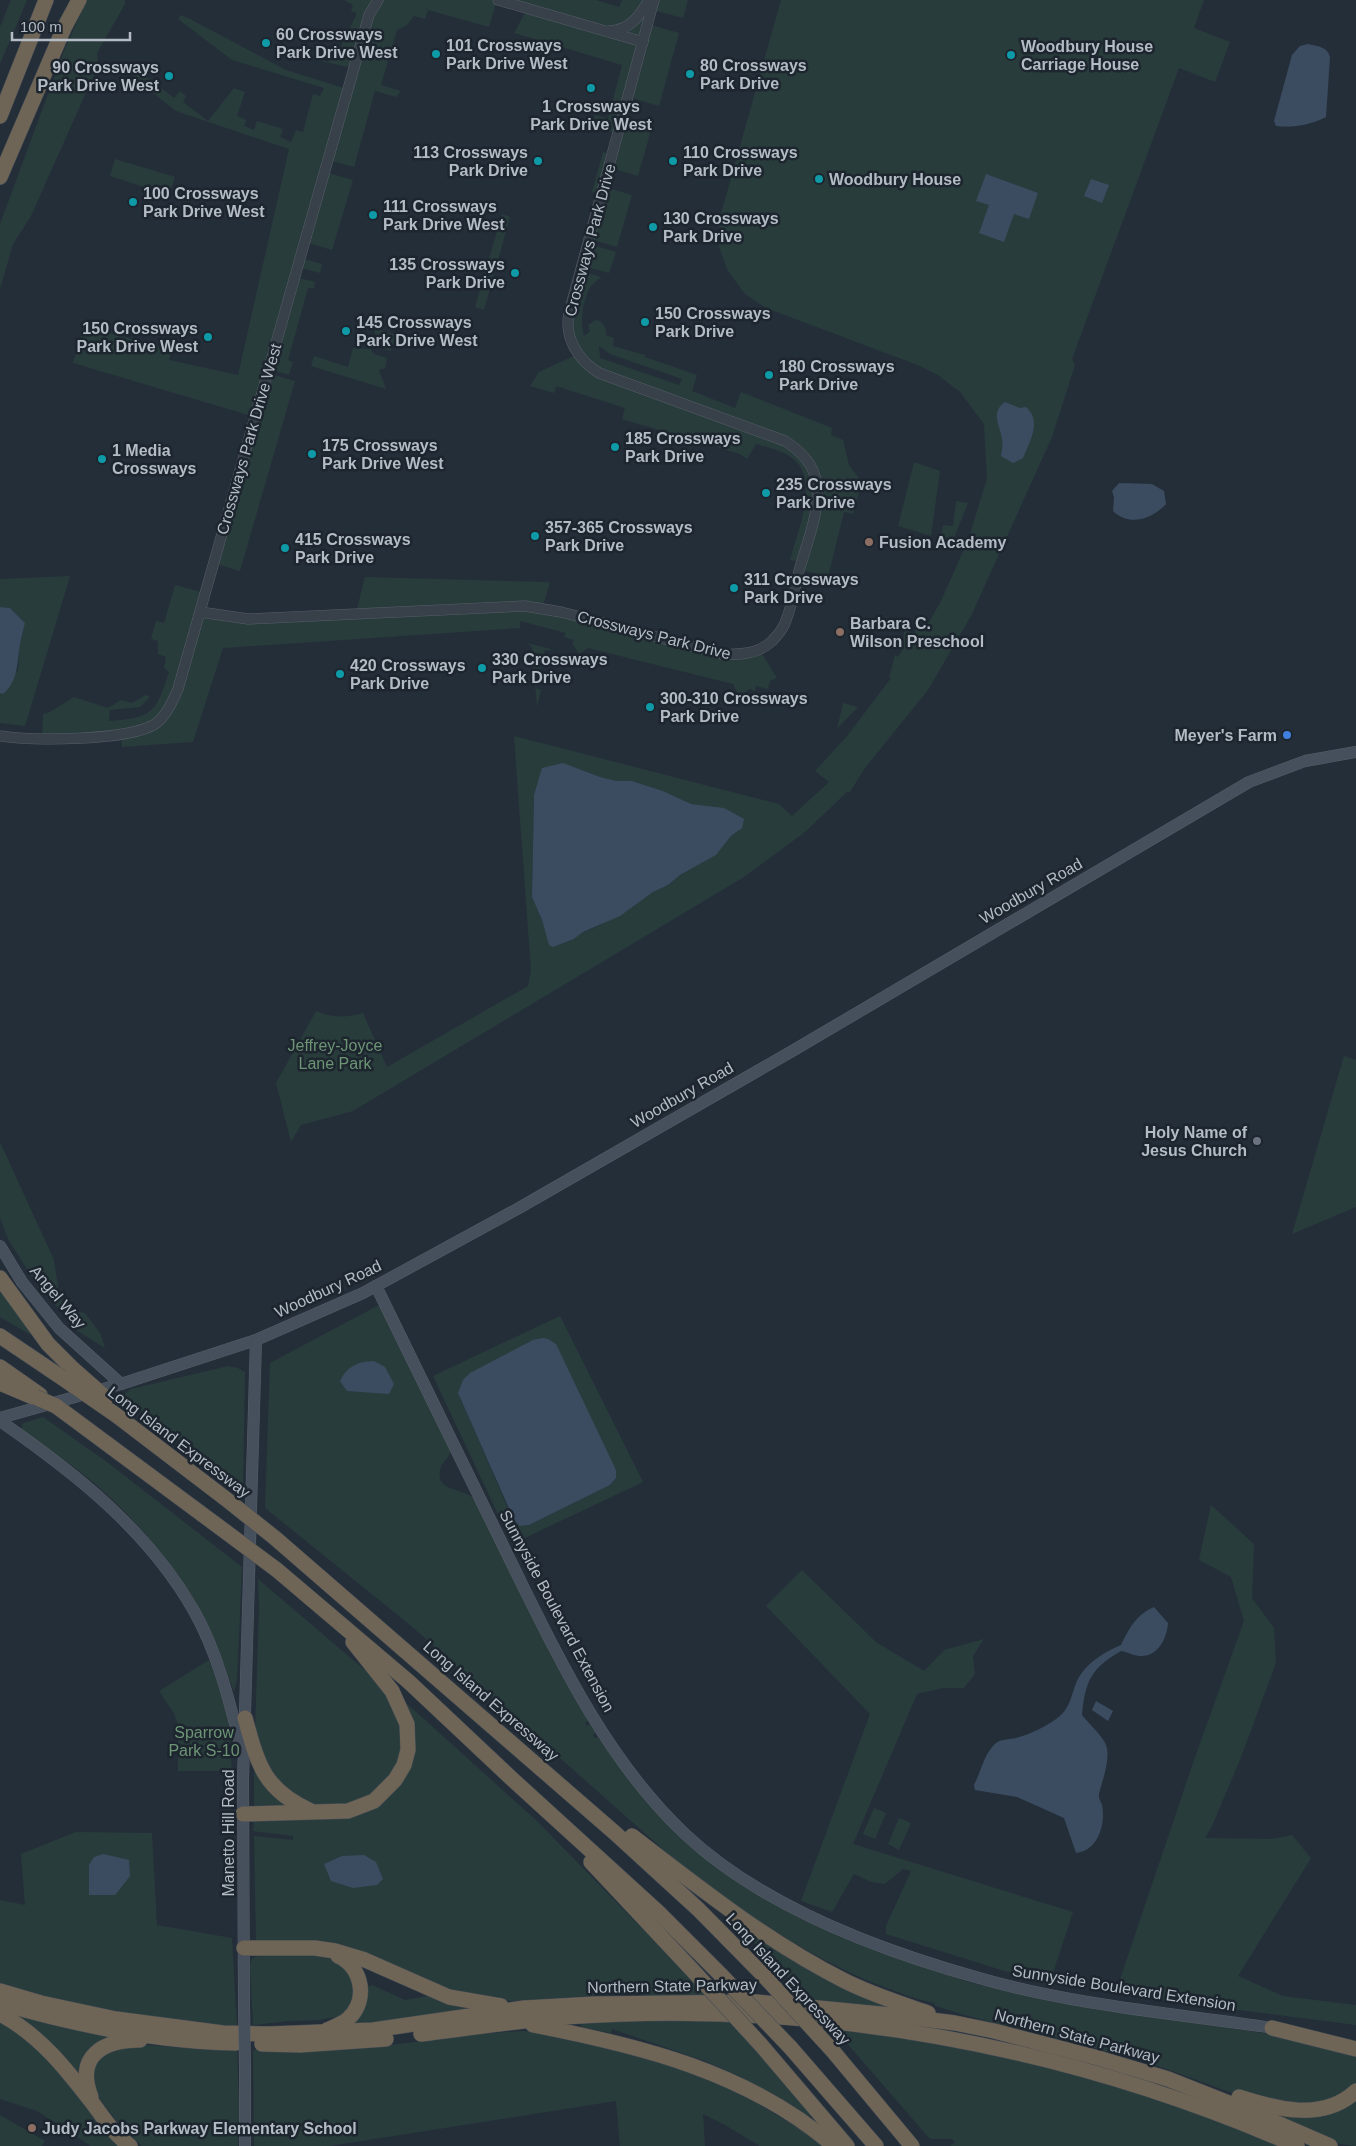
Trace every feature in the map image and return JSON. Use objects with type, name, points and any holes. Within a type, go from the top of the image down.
[{"type":"highway","points":[[0,104],[37,0]]},
{"type":"highway","points":[[0,116],[46,0]]},
{"type":"highway","points":[[0,175],[69,0]]},
{"type":"highway","points":[[0,175],[60,35],[80,0]]},
{"type":"highway","points":[[0,1278],[48,1344],[123,1417]]},
{"type":"highway","name":"Long Island Expressway","points":[[0,1336],[123,1417],[226,1499],[274,1538],[529,1758],[677,1890],[765,1976],[832,2050],[912,2146]]},
{"type":"highway","points":[[0,1367],[84,1425],[276,1570],[409,1682],[510,1778],[651,1905],[790,2047],[876,2146]]},
{"type":"highway","points":[[4,1385],[56,1406]]},
{"type":"highway","points":[[243,1814],[348,1811],[374,1800],[396,1780],[404,1765],[408,1750],[407,1724],[392,1691],[368,1664],[339,1623]]},
{"type":"highway","points":[[245,1718],[256,1757],[271,1785],[283,1795],[312,1812]]},
{"type":"highway","points":[[529,1758],[717,1902],[802,1958],[844,1981],[889,2000],[955,2023]]},
{"type":"highway","points":[[510,1778],[696,1974],[847,2146]]},
{"type":"highway","points":[[244,1950],[314,1948],[335,1951],[365,1960],[449,1997],[489,2006],[692,2064],[762,2098],[820,2133],[834,2146]]},
{"type":"highway","points":[[244,1950],[333,1954],[351,1965],[359,1980],[361,1991],[358,2004],[348,2019],[322,2032]]},
{"type":"highway","name":"Northern State Parkway","points":[[0,1991],[41,2003],[154,2025],[223,2033],[269,2034],[373,2030],[522,2016],[691,2014],[794,2017],[923,2033],[1018,2052],[1122,2080],[1204,2107],[1298,2146]]},
{"type":"highway","name":"Northern State Parkway","points":[[0,2002],[100,2027],[163,2038],[215,2043],[360,2042],[594,2004],[757,2002],[891,2015],[955,2023],[994,2031],[1098,2058],[1168,2079],[1330,2146]]},
{"type":"highway","points":[[0,2014],[40,2041],[116,2133],[130,2146]]},
{"type":"highway","points":[[1272,2028],[1356,2049]]},
{"type":"highway","points":[[94,2105],[86,2080],[89,2064],[97,2051],[118,2041],[163,2038]]},
{"type":"highway","points":[[1168,2079],[1224,2092],[1278,2109],[1303,2111],[1328,2107],[1350,2097],[1356,2091]]},
{"type":"main road","name":"Woodbury Road","points":[[0,1419],[121,1384],[256,1340],[376,1286],[519,1208],[794,1050],[1249,782],[1306,761],[1356,752]]},
{"type":"main road","name":"Angel Way","points":[[0,1246],[22,1282],[59,1328],[121,1384]]},
{"type":"main road","name":"Sunnyside Boulevard Extension","points":[[376,1286],[485,1511],[572,1682],[630,1774],[653,1802],[690,1839],[743,1878],[799,1910],[874,1943],[937,1966],[1053,1996],[1356,2041]]},
{"type":"main road","name":"Manetto Hill Road","points":[[245,2146],[243,1814],[256,1340]]},
{"type":"main road","points":[[0,1419],[80,1479],[109,1504],[140,1536],[172,1577],[194,1612],[210,1647],[229,1699],[244,1760]]},
{"type":"street","name":"Crossways Park Drive West","points":[[0,736],[42,739],[121,734],[142,730],[154,724],[167,712],[172,704],[200,612],[370,14],[378,0]]},
{"type":"street","points":[[498,0],[643,42]]},
{"type":"street","points":[[601,30],[616,30],[631,24],[649,0]]},
{"type":"street","name":"Crossways Park Drive","points":[[200,612],[248,619],[525,606],[561,612],[722,654],[739,655],[764,647],[780,632],[792,602],[817,503],[817,486],[814,474],[806,458],[785,441],[599,373],[583,361],[570,337],[569,313],[654,0]]},
{"type":"green space","points":[[11,0],[27,0],[0,64],[0,27]]},
{"type":"green space","points":[[87,0],[125,0],[125,4],[97,53],[98,64],[92,79],[31,216],[13,244],[0,289],[0,224],[64,51]]},
{"type":"green space","points":[[344,0],[497,0],[489,27],[428,10],[425,19],[414,16],[407,25],[397,30],[381,85],[401,91],[396,97],[375,91],[354,167],[328,160],[325,172],[353,180],[332,250],[305,242],[300,258],[322,264],[320,273],[298,267],[295,277],[315,282],[314,288],[308,288],[288,360],[293,362],[289,375],[272,370],[271,374],[295,381],[240,571],[213,563],[255,417],[73,363],[84,326],[172,350],[169,360],[238,375],[289,149],[176,111],[133,77],[138,70],[174,98],[180,91],[186,96],[183,102],[208,121],[234,88],[245,92],[237,116],[246,120],[244,126],[254,130],[257,121],[283,129],[280,137],[291,142],[296,130],[303,132],[313,94],[320,96],[324,88],[232,60],[178,19],[181,15],[190,19],[286,70],[347,89],[353,68],[306,58],[305,56],[308,52],[308,57],[328,62],[329,57],[335,59],[357,13],[351,11],[353,5]]},
{"type":"green space","points":[[497,0],[596,0],[619,7],[622,0],[688,0],[683,18],[652,10],[648,24],[679,33],[659,106],[629,97],[622,122],[651,130],[638,176],[610,168],[605,187],[632,195],[617,247],[590,239],[602,195],[592,192],[603,152],[613,155],[619,134],[592,126],[595,115],[608,119],[622,65],[514,33],[527,9]]},
{"type":"green space","name":"Jeffrey-Joyce Lane Park","points":[[781,0],[1204,0],[1194,28],[1230,42],[1215,82],[1179,68],[1072,359],[1075,365],[1052,437],[971,616],[928,690],[865,768],[850,792],[847,792],[805,832],[744,877],[353,1111],[301,1125],[291,1142],[276,1083],[316,1011],[340,1016],[363,1013],[387,1067],[528,986],[531,971],[514,736],[779,804],[792,816],[829,782],[815,771],[847,736],[891,678],[889,677],[895,655],[898,657],[903,649],[904,630],[900,623],[906,625],[906,630],[915,633],[916,627],[925,629],[941,601],[968,540],[987,479],[984,424],[960,392],[938,375],[920,366],[766,308],[745,294],[728,271],[719,247],[719,221]],"holes":[[[573,767],[617,781],[632,781],[663,791],[691,804],[715,807],[741,828],[731,836],[716,855],[680,875],[668,885],[653,892],[625,912],[583,932],[574,939],[553,947],[532,897],[534,795],[543,768]]]},
{"type":"green space","points":[[115,159],[175,177],[169,195],[110,176]]},
{"type":"green space","points":[[502,214],[510,217],[484,310],[475,307]]},
{"type":"green space","points":[[589,244],[616,252],[609,273],[582,266]]},
{"type":"green space","points":[[581,271],[601,277],[591,287],[585,300],[582,318],[584,336],[590,331],[588,325],[596,320],[605,327],[606,335],[614,338],[613,346],[645,355],[645,357],[697,375],[692,391],[735,408],[741,392],[832,428],[831,435],[843,440],[849,465],[862,482],[853,514],[844,512],[828,577],[800,569],[801,562],[790,560],[801,521],[806,492],[805,479],[801,467],[788,455],[756,444],[747,459],[740,454],[622,419],[625,408],[556,386],[554,393],[530,386],[539,372],[578,354],[568,328]],"holes":[[[599,346],[610,354],[682,379],[679,385],[600,358]]]},
{"type":"green space","points":[[375,328],[396,335],[391,351],[378,344],[375,337]]},
{"type":"green space","points":[[353,348],[370,349],[374,354],[387,358],[385,368],[379,370],[386,389],[311,366],[314,356],[348,367]]},
{"type":"green space","points":[[914,462],[940,471],[931,536],[898,526]]},
{"type":"green space","points":[[956,501],[968,503],[952,543],[941,537],[943,525],[953,526]]},
{"type":"green space","points":[[70,576],[25,726],[0,723],[0,693],[3,694],[18,670],[19,650],[25,623],[10,608],[0,607],[0,579]]},
{"type":"green space","points":[[365,577],[546,582],[550,583],[542,608],[722,654],[759,649],[777,678],[770,681],[768,689],[756,686],[755,691],[750,689],[739,696],[733,684],[588,648],[579,654],[572,643],[574,640],[564,637],[566,633],[520,621],[520,628],[223,648],[193,742],[122,747],[121,734],[42,739],[43,714],[48,713],[74,697],[108,708],[121,700],[132,703],[146,695],[150,697],[140,707],[110,710],[109,721],[135,718],[150,711],[156,705],[169,672],[164,668],[166,657],[158,654],[158,641],[151,639],[156,621],[164,623],[175,585],[205,593],[200,611],[238,619],[356,613]]},
{"type":"green space","points":[[527,643],[551,649],[550,651],[545,650],[536,688],[541,690],[537,707],[532,647]]},
{"type":"green space","points":[[843,703],[858,707],[837,729]]},
{"type":"green space","points":[[1344,1056],[1356,1060],[1356,1207],[1292,1234]]},
{"type":"green space","points":[[0,1142],[54,1260],[59,1293],[66,1309],[85,1313],[100,1333],[105,1348],[76,1330],[31,1275],[9,1241],[0,1218]]},
{"type":"green space","points":[[0,1283],[31,1335],[0,1317]]},
{"type":"green space","points":[[380,1306],[451,1450],[440,1470],[442,1483],[471,1496],[475,1500],[551,1655],[588,1721],[585,1723],[587,1726],[590,1724],[596,1733],[593,1735],[595,1738],[598,1737],[639,1791],[686,1841],[863,1945],[972,1983],[1050,2001],[1269,2034],[1356,2052],[1356,2089],[1337,2099],[1317,2105],[1303,2106],[1270,2103],[1238,2095],[1165,2068],[1071,2041],[953,2012],[934,2005],[935,2003],[884,1987],[831,1963],[780,1935],[684,1868],[410,1625],[265,1508],[270,1363]]},
{"type":"green space","points":[[560,1316],[643,1482],[512,1544],[433,1376]],"holes":[[[458,1393],[616,1469],[616,1478],[610,1485],[529,1525],[521,1526],[514,1522]]]},
{"type":"green space","points":[[228,1366],[245,1372],[243,1489],[122,1396],[131,1389]]},
{"type":"green space","points":[[43,1417],[107,1462],[242,1567],[237,1680],[234,1692],[208,1629],[173,1570],[152,1543],[130,1517],[105,1493],[21,1428],[23,1425],[21,1424]]},
{"type":"green space","points":[[1211,1505],[1254,1544],[1252,1598],[1274,1628],[1276,1663],[1240,1760],[1205,1838],[1272,1839],[1292,1835],[1311,1858],[1238,1976],[1283,1996],[1356,2005],[1356,2025],[1115,1994],[1194,1760],[1244,1621],[1231,1577],[1199,1560]]},
{"type":"green space","points":[[802,1570],[876,1642],[924,1671],[944,1650],[984,1639],[973,1656],[975,1674],[964,1688],[943,1688],[917,1694],[853,1844],[1073,1912],[1049,1985],[886,1934],[886,1926],[911,1871],[903,1869],[885,1884],[871,1882],[854,1874],[832,1912],[801,1901],[870,1714],[766,1606]]},
{"type":"green space","points":[[258,1579],[366,1671],[381,1686],[398,1715],[404,1737],[398,1765],[382,1789],[358,1803],[332,1808],[300,1801],[277,1785],[260,1761],[255,1732],[259,1609]]},
{"type":"green space","name":"Sparrow Park S-10","points":[[209,1660],[220,1687],[229,1725],[232,1771],[178,1771],[178,1725],[174,1713],[159,1691]]},
{"type":"green space","points":[[403,1700],[538,1822],[709,1997],[652,1996],[633,1993],[514,2001],[485,2000],[455,1995],[379,1961],[256,1944],[254,1836],[293,1840],[293,1836],[253,1831],[254,1820],[347,1816],[409,1764]]},
{"type":"green space","points":[[254,1758],[289,1805],[254,1806]]},
{"type":"green space","points":[[874,1808],[886,1813],[875,1839],[863,1834]]},
{"type":"green space","points":[[899,1818],[911,1823],[899,1850],[888,1844]]},
{"type":"green space","points":[[76,1832],[152,1833],[157,1925],[232,1938],[237,2027],[114,2012],[55,1999],[0,1983],[0,1900],[25,1905],[21,1854]],"holes":[[[103,1854],[89,1895],[89,1865]]]},
{"type":"green space","points":[[725,1912],[891,2008],[810,2002]]},
{"type":"green space","points":[[306,1955],[330,1957],[346,1964],[357,1991],[346,2015],[319,2020],[253,2025],[250,1965],[252,1959],[257,1956]]},
{"type":"green space","points":[[372,1985],[405,2000],[433,1995],[482,2007],[404,2020],[347,2024],[363,1988]]},
{"type":"green space","points":[[13,2014],[118,2036],[108,2038],[95,2046],[81,2082]]},
{"type":"green space","points":[[0,2018],[35,2042],[118,2146],[91,2146],[37,2111],[0,2099]]},
{"type":"green space","points":[[728,2018],[811,2114],[809,2117],[739,2076],[705,2061],[612,2029],[611,2033],[581,2027],[581,2021]]},
{"type":"green space","points":[[831,2025],[975,2048],[1121,2084],[1281,2146],[950,2146],[955,2142],[952,2139],[930,2139]]},
{"type":"green space","points":[[523,2031],[554,2032],[650,2053],[735,2090],[811,2136],[822,2146],[760,2146],[703,2114],[705,2146],[620,2146],[616,2101],[330,2146],[254,2146],[253,2050],[380,2046]]},
{"type":"green space","points":[[124,2043],[207,2050],[237,2048],[238,2146],[142,2146],[123,2129],[92,2089],[94,2063]]},
{"type":"green space","points":[[1356,2095],[1356,2146],[1335,2143],[1312,2134],[1272,2111]]},
{"type":"green space","points":[[0,2115],[45,2141],[42,2146],[0,2146]]},
{"type":"water","points":[[1308,44],[1325,49],[1330,57],[1326,117],[1301,125],[1276,126],[1274,121],[1292,55],[1300,46]]},
{"type":"water","points":[[986,174],[1038,193],[1029,219],[1014,214],[1004,242],[979,233],[989,205],[976,201]]},
{"type":"water","points":[[1091,179],[1109,185],[1102,203],[1084,196]]},
{"type":"water","points":[[1005,402],[1020,408],[1026,407],[1031,413],[1034,425],[1023,458],[1013,463],[1001,456],[1002,441],[997,415],[1000,406]]},
{"type":"water","points":[[1119,483],[1152,484],[1164,491],[1166,504],[1148,517],[1134,520],[1126,519],[1113,511],[1114,497],[1112,491]]},
{"type":"water","points":[[0,607],[10,608],[25,623],[16,674],[3,694],[0,693]]},
{"type":"water","points":[[563,763],[600,777],[617,781],[632,781],[663,791],[691,804],[724,808],[744,819],[742,828],[731,836],[716,855],[680,875],[668,885],[653,892],[620,916],[583,932],[574,939],[553,947],[549,945],[542,920],[532,897],[534,795],[542,768]]},
{"type":"water","points":[[542,1338],[556,1344],[616,1470],[616,1478],[610,1485],[529,1525],[520,1526],[515,1522],[458,1393],[463,1380],[470,1373],[533,1340]]},
{"type":"water","points":[[374,1361],[385,1367],[394,1384],[389,1394],[347,1391],[340,1381],[346,1371],[354,1365]]},
{"type":"water","points":[[1154,1607],[1168,1623],[1166,1635],[1157,1650],[1138,1656],[1121,1651],[1096,1670],[1085,1693],[1082,1715],[1104,1741],[1107,1757],[1106,1770],[1099,1796],[1103,1820],[1099,1835],[1090,1847],[1076,1853],[1064,1818],[1017,1797],[975,1790],[974,1785],[985,1758],[996,1743],[1034,1732],[1061,1715],[1070,1702],[1079,1677],[1087,1667],[1109,1650],[1121,1645],[1134,1622]]},
{"type":"water","points":[[1096,1701],[1113,1711],[1108,1721],[1092,1710]]},
{"type":"water","points":[[103,1854],[129,1860],[130,1876],[115,1895],[89,1895],[89,1865],[94,1857]]},
{"type":"water","points":[[364,1855],[376,1862],[383,1879],[377,1885],[353,1888],[331,1881],[324,1864],[342,1856]]},
{"type":"place","name":"60 Crossways Park Drive West","points":[[266,43]]},
{"type":"place","name":"101 Crossways Park Drive West","points":[[436,54]]},
{"type":"place","name":"Woodbury House Carriage House","points":[[1011,55]]},
{"type":"place","name":"80 Crossways Park Drive","points":[[690,74]]},
{"type":"place","name":"90 Crossways Park Drive West","points":[[169,76]]},
{"type":"place","name":"1 Crossways Park Drive West","points":[[591,88]]},
{"type":"place","name":"113 Crossways Park Drive","points":[[538,161]]},
{"type":"place","name":"110 Crossways Park Drive","points":[[673,161]]},
{"type":"place","name":"Woodbury House","points":[[819,179]]},
{"type":"place","name":"100 Crossways Park Drive West","points":[[133,202]]},
{"type":"place","name":"111 Crossways Park Drive West","points":[[373,215]]},
{"type":"place","name":"130 Crossways Park Drive","points":[[653,227]]},
{"type":"place","name":"135 Crossways Park Drive","points":[[515,273]]},
{"type":"place","name":"150 Crossways Park Drive","points":[[645,322]]},
{"type":"place","name":"145 Crossways Park Drive West","points":[[346,331]]},
{"type":"place","name":"150 Crossways Park Drive West","points":[[208,337]]},
{"type":"place","name":"180 Crossways Park Drive","points":[[769,375]]},
{"type":"place","name":"185 Crossways Park Drive","points":[[615,447]]},
{"type":"place","name":"175 Crossways Park Drive West","points":[[312,454]]},
{"type":"place","name":"1 Media Crossways","points":[[102,459]]},
{"type":"place","name":"235 Crossways Park Drive","points":[[766,493]]},
{"type":"place","name":"357-365 Crossways Park Drive","points":[[535,536]]},
{"type":"place","name":"Fusion Academy","points":[[869,542]]},
{"type":"place","name":"415 Crossways Park Drive","points":[[285,548]]},
{"type":"place","name":"311 Crossways Park Drive","points":[[734,588]]},
{"type":"place","name":"Barbara C. Wilson Preschool","points":[[840,632]]},
{"type":"place","name":"330 Crossways Park Drive","points":[[482,668]]},
{"type":"place","name":"420 Crossways Park Drive","points":[[340,674]]},
{"type":"place","name":"300-310 Crossways Park Drive","points":[[650,707]]},
{"type":"place","name":"Meyer's Farm","points":[[1287,735]]},
{"type":"place","name":"Holy Name of Jesus Church","points":[[1257,1141]]},
{"type":"place","name":"Judy Jacobs Parkway Elementary School","points":[[32,2128]]}]
